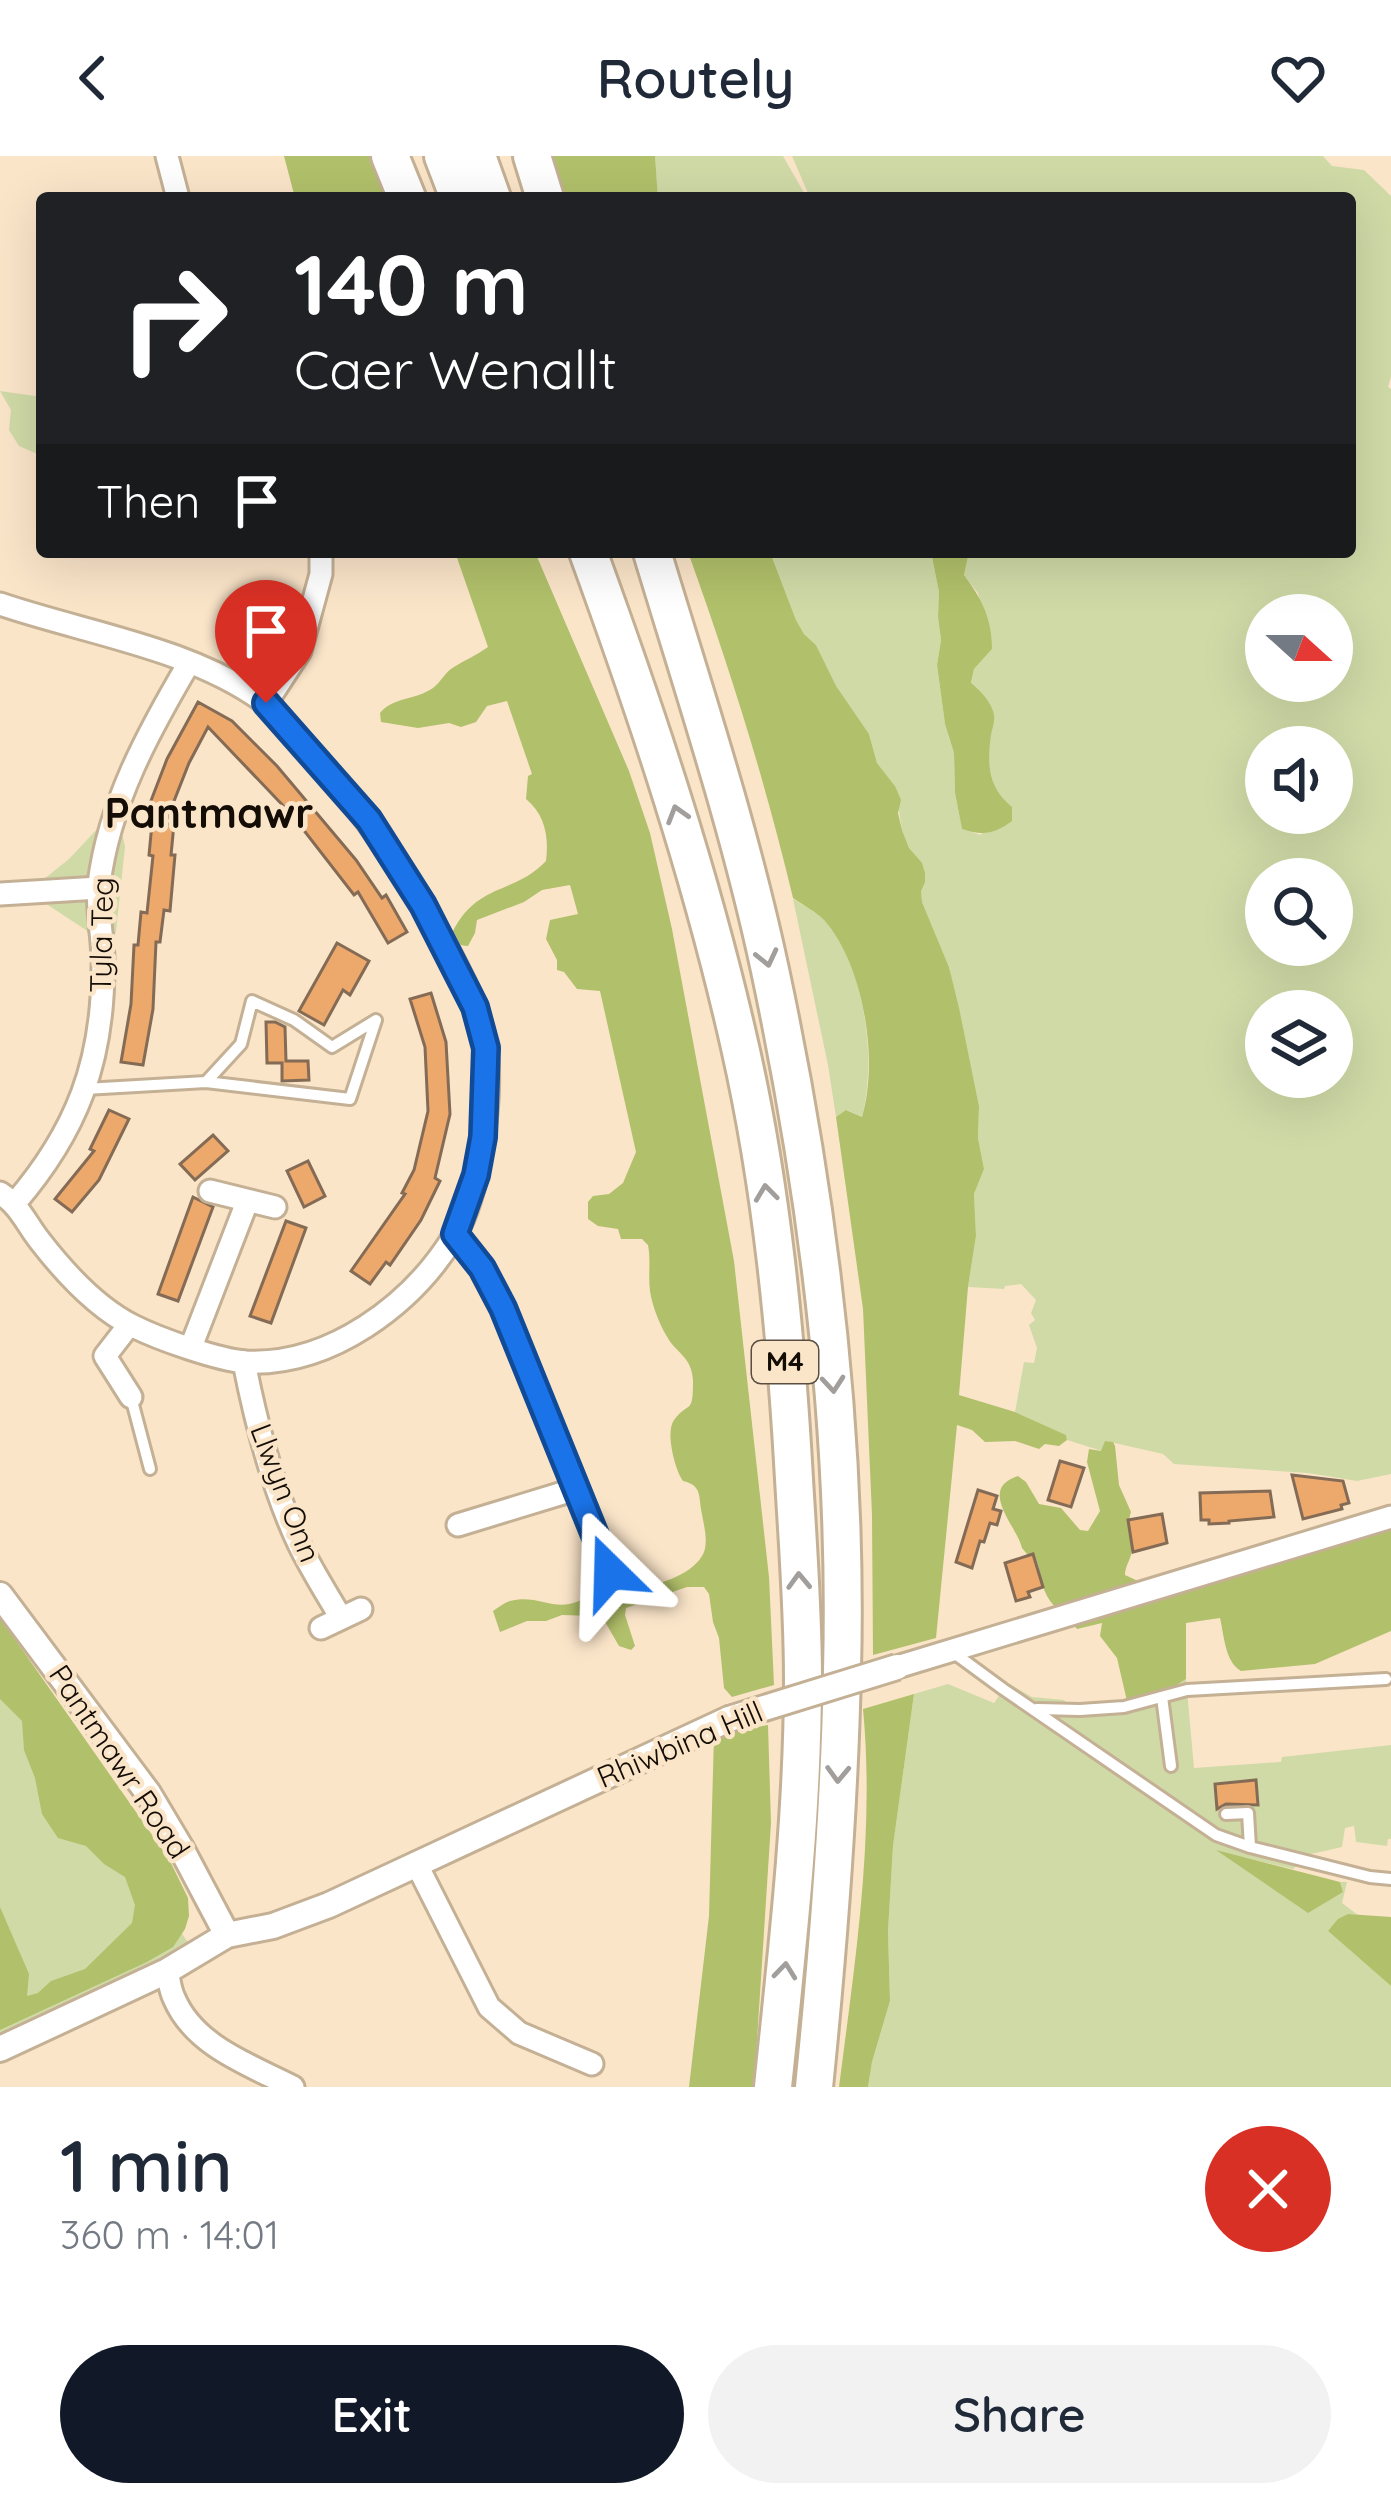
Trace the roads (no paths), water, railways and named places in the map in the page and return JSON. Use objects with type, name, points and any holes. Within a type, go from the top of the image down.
[{"type":"highway","points":[[390,156],[404,192]]},
{"type":"highway","points":[[443,156],[457,192]]},
{"type":"highway","points":[[476,156],[490,192]]},
{"type":"highway","points":[[532,156],[543,192]]},
{"type":"highway","name":"M4","points":[[577,558],[626,655]]},
{"type":"highway","name":"M4","points":[[590,558],[680,819],[712,929],[741,1050],[777,1279],[791,1433],[803,1678],[790,1918],[772,2087]]},
{"type":"highway","name":"M4","points":[[639,558],[728,803]]},
{"type":"highway","name":"M4","points":[[654,558],[728,803],[770,969],[808,1172],[833,1380],[843,1668],[831,1904],[814,2087]]},
{"type":"street","points":[[167,156],[176,192]]},
{"type":"street","points":[[266,703],[300,651],[321,558]]},
{"type":"street","points":[[0,604],[140,644],[230,682],[266,703],[369,820],[427,912],[475,1007],[486,1048],[483,1137],[476,1175],[455,1234],[423,1278],[386,1313],[352,1335],[299,1354],[244,1362],[129,1325],[63,1270],[8,1198]]},
{"type":"street","name":"Tyla Teg","points":[[8,1198],[53,1157],[85,1089],[102,1006],[98,888],[106,844],[147,734],[189,663]]},
{"type":"street","points":[[0,894],[98,888]]},
{"type":"street","points":[[210,1191],[275,1207]]},
{"type":"street","points":[[191,1347],[247,1202]]},
{"type":"street","points":[[455,1234],[482,1268],[503,1308],[610,1572]]},
{"type":"street","points":[[129,1325],[105,1356],[131,1397]]},
{"type":"street","name":"Llwyn Onn","points":[[244,1362],[252,1404],[298,1544],[341,1618]]},
{"type":"street","points":[[458,1526],[576,1489]]},
{"type":"street","name":"Rhiwbina Hill","points":[[0,2049],[167,1971],[227,1935],[293,1920],[729,1719],[1391,1517]]},
{"type":"street","name":"Pantmawr Road","points":[[0,1595],[148,1793],[227,1935]]},
{"type":"street","points":[[416,1863],[489,2007],[519,2033],[592,2064]]},
{"type":"street","points":[[167,1971],[173,1998],[194,2031],[292,2087]]},
{"type":"lane","points":[[85,1089],[206,1082],[350,1099],[376,1020],[332,1047],[294,1020],[252,1001],[241,1044],[206,1082]]},
{"type":"lane","points":[[131,1397],[150,1469]]},
{"type":"lane","points":[[952,1651],[1216,1835],[1391,1879]]},
{"type":"lane","points":[[1034,1709],[1124,1707],[1187,1690],[1386,1679]]},
{"type":"lane","points":[[1162,1697],[1171,1766]]},
{"type":"lane","points":[[1226,1814],[1248,1813],[1250,1847]]},
{"type":"district","name":"Pantmawr","points":[[209,813]]}]
